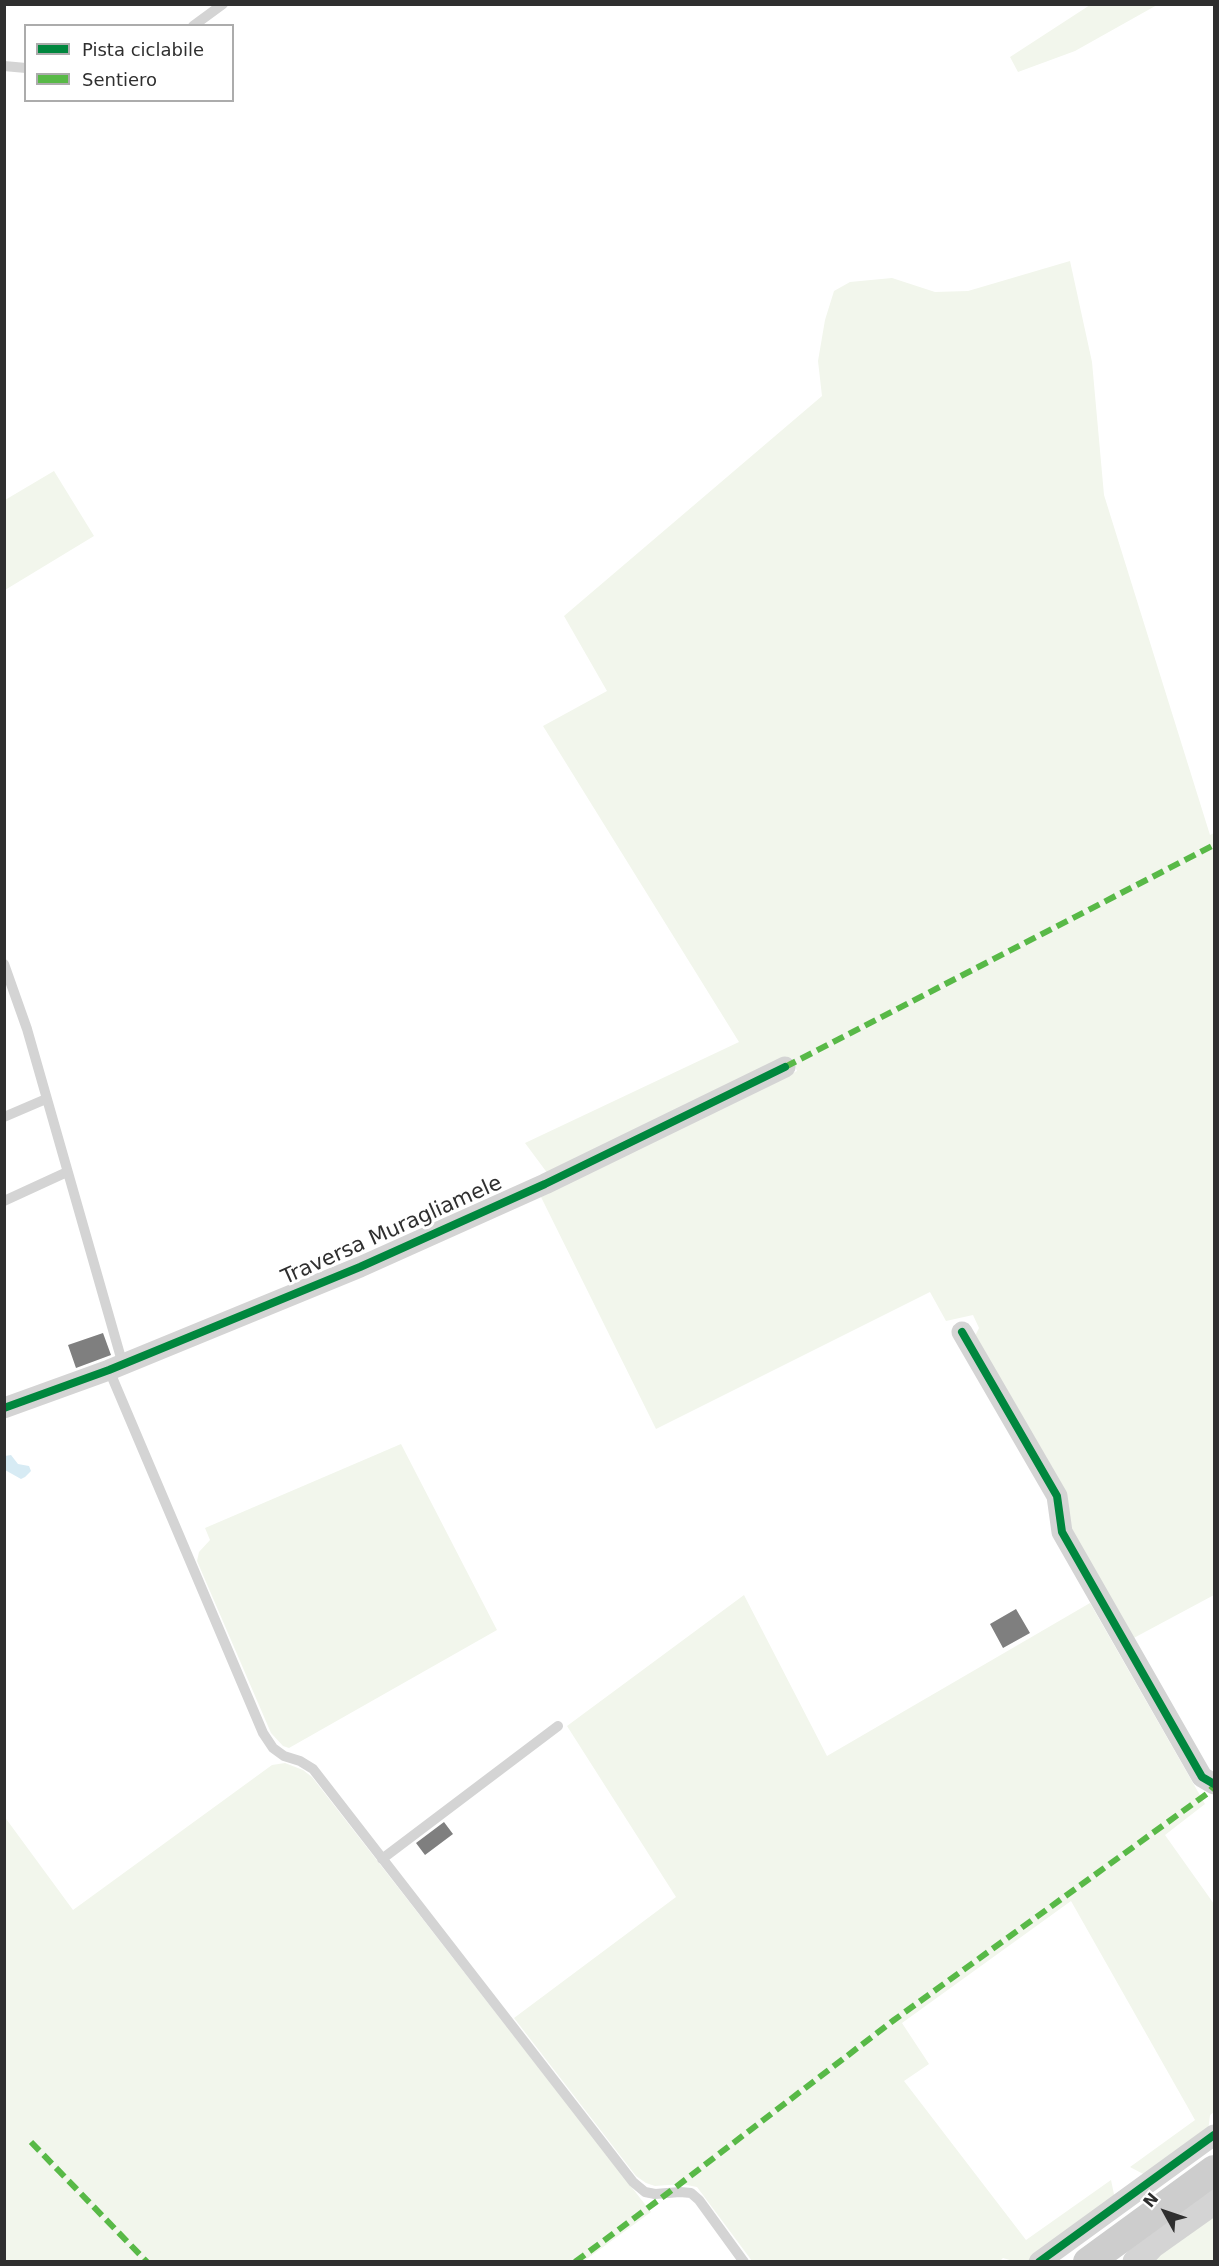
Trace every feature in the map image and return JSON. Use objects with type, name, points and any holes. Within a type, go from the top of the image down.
[{"type":"main road","points":[[1088,2262],[1215,2170]]},
{"type":"street","name":"Traversa Muragliamele","points":[[4,1408],[116,1368],[360,1267],[785,1068]]},
{"type":"street","points":[[962,1332],[1057,1496],[1062,1532],[1202,1777],[1215,1784]]},
{"type":"street","points":[[1039,2262],[1215,2135]]},
{"type":"street","points":[[1136,2262],[1152,2245],[1215,2201]]},
{"type":"lane","points":[[196,24],[223,4]]},
{"type":"lane","points":[[4,66],[24,68]]},
{"type":"lane","points":[[4,964],[27,1029],[67,1172],[116,1368],[263,1733],[273,1748],[284,1756],[300,1761],[313,1769],[633,2182],[645,2192],[655,2194],[691,2193],[699,2200],[744,2262]]},
{"type":"lane","points":[[4,1117],[46,1098]]},
{"type":"lane","points":[[4,1201],[67,1172]]},
{"type":"lane","points":[[382,1859],[558,1726]]},
{"type":"shaded area","points":[[1090,5],[1157,5],[1075,51],[1018,72],[1010,57]]},
{"type":"shaded area","points":[[1070,261],[1092,362],[1104,495],[1210,835],[1214,833],[1214,1595],[1130,1640],[973,1340],[979,1328],[973,1315],[946,1321],[930,1292],[656,1429],[541,1197],[797,1071],[792,1058],[548,1174],[525,1143],[739,1042],[543,726],[607,691],[564,616],[822,396],[818,361],[825,320],[834,291],[850,282],[892,278],[935,292],[968,291]]},
{"type":"shaded area","points":[[54,471],[94,536],[5,590],[5,500]]},
{"type":"shaded area","points":[[401,1444],[497,1630],[289,1748],[283,1746],[271,1733],[197,1561],[199,1552],[210,1540],[205,1528]]},
{"type":"shaded area","points":[[744,1595],[827,1756],[1090,1603],[1205,1804],[1165,1835],[1214,1904],[1214,2112],[1210,2115],[1208,2132],[1147,2176],[1130,2167],[1195,2120],[1071,1901],[902,2023],[929,2064],[904,2081],[1026,2240],[1111,2180],[1115,2199],[1028,2261],[1003,2258],[999,2262],[752,2261],[697,2187],[682,2184],[655,2186],[636,2176],[514,2018],[676,1897],[567,1726]]},
{"type":"shaded area","points":[[285,1763],[303,1770],[312,1777],[651,2212],[584,2261],[5,2261],[4,1816],[73,1910],[272,1765]]},
{"type":"shaded area","points":[[1214,2214],[1214,2261],[1151,2262]]},
{"type":"water","points":[[11,1455],[18,1464],[29,1466],[31,1471],[25,1477],[21,1479],[5,1470],[5,1456]]},
{"type":"building","points":[[103,1333],[111,1355],[76,1368],[68,1345]]},
{"type":"building","points":[[1016,1609],[1030,1633],[1003,1648],[990,1624]]},
{"type":"building","points":[[444,1822],[453,1834],[425,1855],[416,1843]]},
{"type":"marked path","points":[[785,1067],[1214,845]]},
{"type":"marked path","points":[[575,2262],[894,2020],[1208,1793],[1214,1786]]},
{"type":"marked path","points":[[31,2142],[147,2262]]},
{"type":"cycle path","points":[[4,1408],[109,1370],[360,1267],[545,1184],[785,1067]]},
{"type":"cycle path","points":[[962,1332],[1057,1496],[1062,1532],[1202,1777],[1214,1784]]},
{"type":"cycle path","points":[[1039,2262],[1214,2135]]}]
